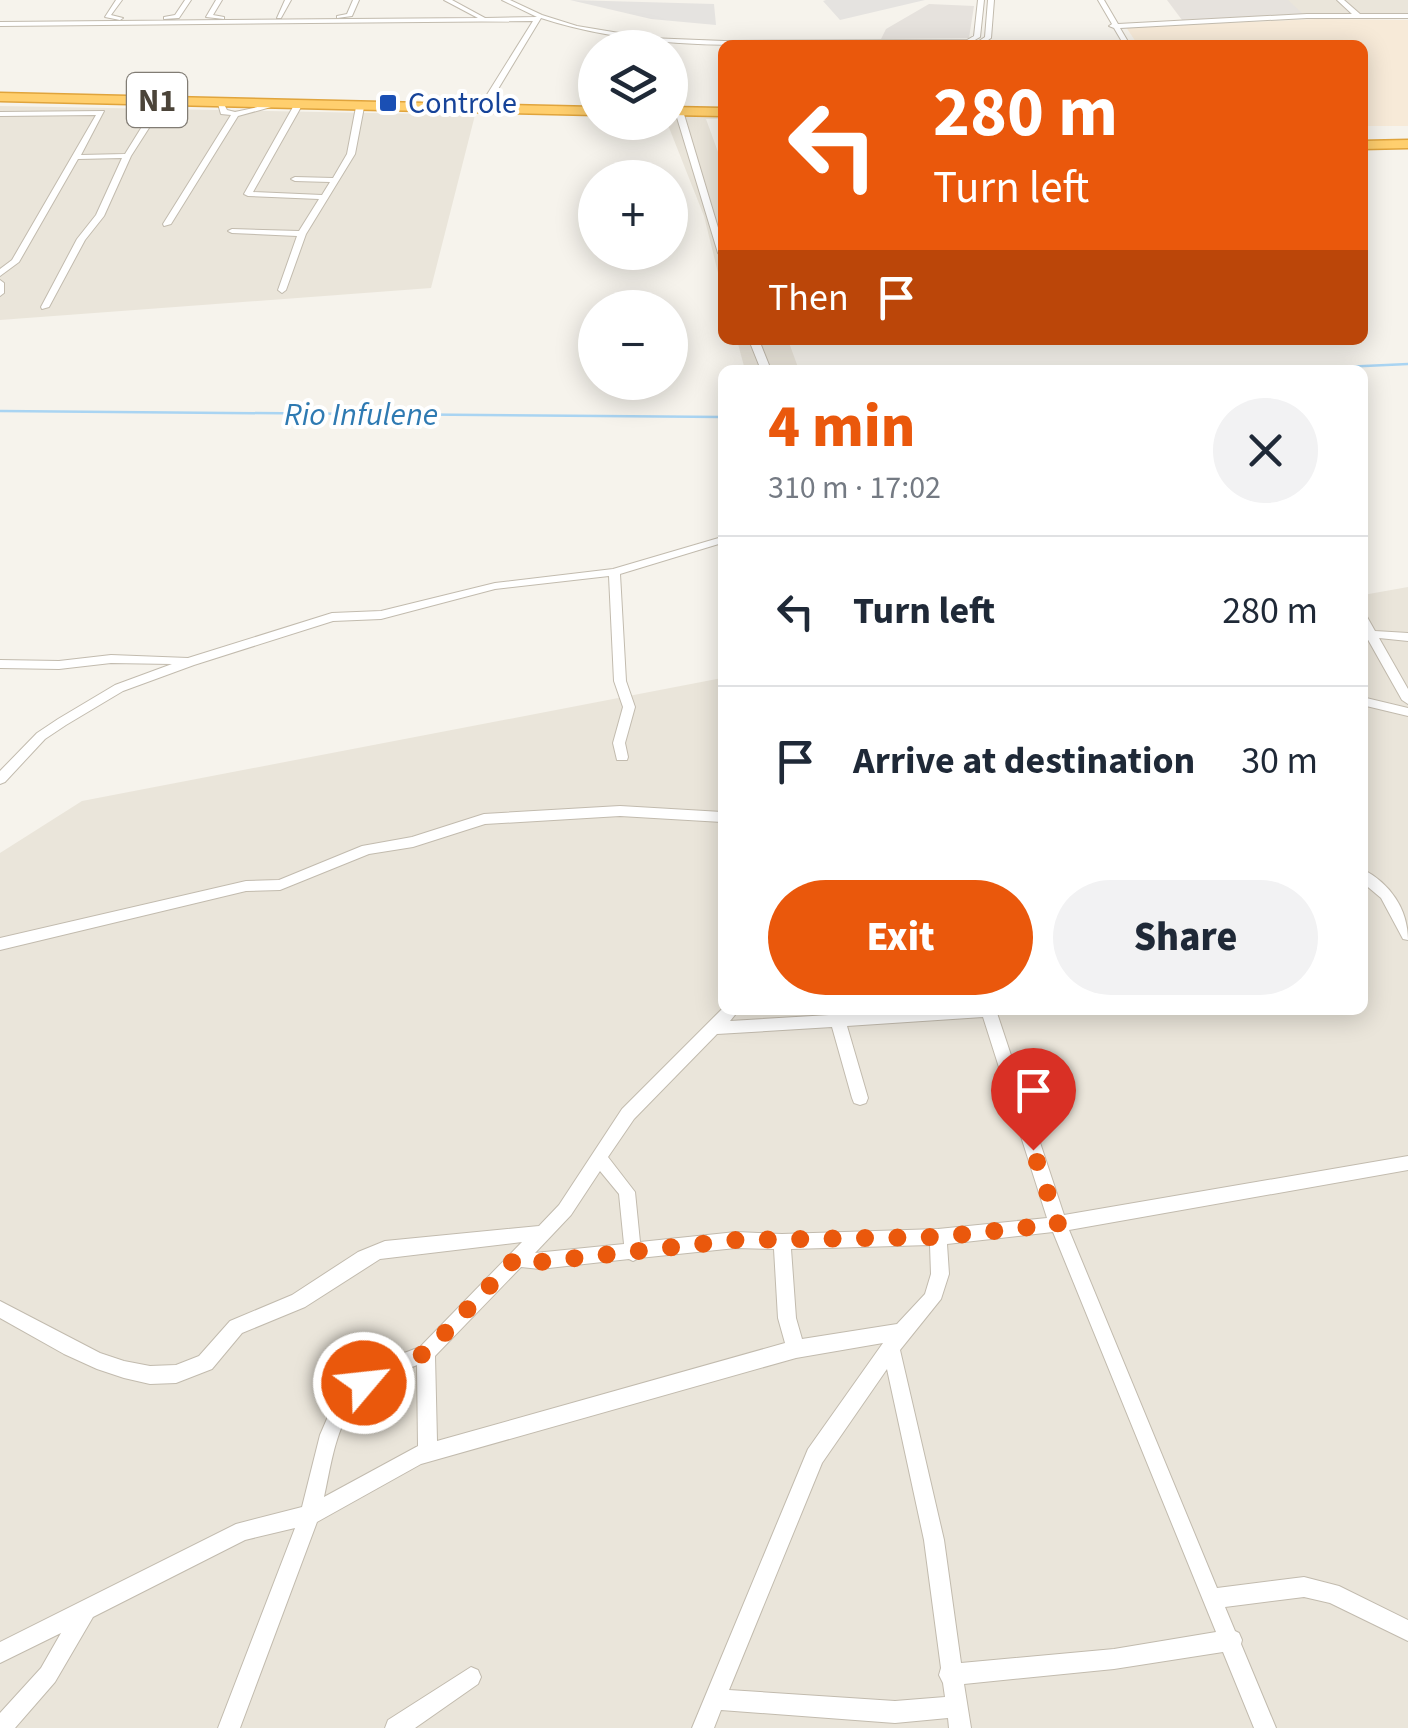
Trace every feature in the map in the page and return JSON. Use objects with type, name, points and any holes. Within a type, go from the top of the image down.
[{"type":"highway","name":"N1","points":[[0,105],[578,111]]},
{"type":"highway","name":"N1","points":[[0,105],[314,106]]},
{"type":"highway","points":[[0,105],[103,110],[157,106]]},
{"type":"highway","points":[[688,111],[718,112]]},
{"type":"highway","points":[[1368,145],[1408,144]]},
{"type":"street","points":[[119,0],[107,18],[175,18],[188,0]]},
{"type":"street","points":[[219,0],[210,18],[348,16],[356,0]]},
{"type":"street","points":[[278,17],[288,0]]},
{"type":"street","points":[[446,0],[474,15],[502,20]]},
{"type":"street","points":[[494,0],[537,20],[622,42],[718,47]]},
{"type":"street","points":[[505,0],[576,27],[645,41],[718,43]]},
{"type":"street","points":[[972,40],[977,37],[981,0]]},
{"type":"street","points":[[985,40],[988,38],[991,0]]},
{"type":"street","points":[[1100,0],[1123,40]]},
{"type":"street","points":[[1340,0],[1358,16]]},
{"type":"street","points":[[1112,26],[1408,16]]},
{"type":"street","points":[[0,24],[537,20]]},
{"type":"street","points":[[482,109],[537,20]]},
{"type":"street","points":[[45,307],[81,239],[100,216],[127,156],[157,106]]},
{"type":"street","points":[[221,106],[224,112],[234,114],[266,107]]},
{"type":"street","points":[[298,106],[248,194],[322,197]]},
{"type":"street","points":[[282,290],[302,234],[350,154],[360,106]]},
{"type":"street","points":[[0,273],[15,262],[103,110]]},
{"type":"street","points":[[166,224],[234,114]]},
{"type":"street","points":[[684,140],[718,241]]},
{"type":"street","points":[[76,157],[127,156]]},
{"type":"street","points":[[295,178],[333,180]]},
{"type":"street","points":[[232,231],[302,234]]},
{"type":"street","points":[[0,282],[0,292]]},
{"type":"street","points":[[0,779],[41,736],[62,722],[119,688],[190,662],[332,616],[382,615],[495,586],[614,572],[718,541]]},
{"type":"street","points":[[614,572],[620,681],[629,707],[620,743],[622,757]]},
{"type":"street","points":[[1368,629],[1408,700]]},
{"type":"street","points":[[1371,634],[1408,637]]},
{"type":"street","points":[[0,664],[112,659],[190,662]]},
{"type":"street","points":[[1368,702],[1408,712]]},
{"type":"street","points":[[0,944],[246,886],[280,884],[367,849],[412,842],[484,818],[620,811],[718,817]]},
{"type":"street","points":[[1368,879],[1386,894],[1408,936]]},
{"type":"street","points":[[229,1728],[310,1515],[328,1436],[343,1404],[384,1369],[426,1353],[538,1233],[565,1210],[628,1114],[727,1015]]},
{"type":"street","points":[[715,1028],[838,1015],[860,1098]]},
{"type":"street","points":[[990,1015],[1058,1224],[1266,1728]]},
{"type":"street","points":[[598,1158],[627,1192],[634,1253]]},
{"type":"street","points":[[516,1258],[540,1262],[736,1240],[938,1237],[1058,1224],[1408,1163]]},
{"type":"street","points":[[0,1309],[76,1354],[136,1372],[184,1373],[204,1364],[235,1328],[293,1304],[362,1256],[385,1249],[538,1233]]},
{"type":"street","points":[[703,1728],[814,1456],[892,1352],[902,1332],[932,1299],[940,1274],[938,1237]]},
{"type":"street","points":[[782,1242],[787,1318],[796,1349]]},
{"type":"street","points":[[0,1653],[243,1531],[310,1515],[428,1454],[796,1349],[902,1332]]},
{"type":"street","points":[[715,1699],[958,1717],[934,1540],[892,1352]]},
{"type":"street","points":[[426,1353],[428,1454]]},
{"type":"street","points":[[1214,1598],[1304,1587],[1332,1593],[1408,1632]]},
{"type":"street","points":[[2,1728],[48,1674],[85,1612]]},
{"type":"street","points":[[950,1675],[1114,1659],[1232,1640]]},
{"type":"street","points":[[396,1728],[471,1677]]},
{"type":"shaded area","points":[[570,0],[714,4],[716,25],[651,19]]},
{"type":"shaded area","points":[[826,0],[925,0],[840,20],[823,1]]},
{"type":"shaded area","points":[[1167,0],[1288,0],[1303,14],[1182,20]]},
{"type":"shaded area","points":[[1287,0],[1408,0],[1408,16],[1301,14]]},
{"type":"shaded area","points":[[929,4],[974,6],[969,38],[881,39],[886,29]]},
{"type":"shaded area","points":[[1317,19],[1408,20],[1408,126],[1368,126],[1368,40],[1135,40],[1126,27]]},
{"type":"shaded area","points":[[0,106],[475,115],[431,288],[0,320]]},
{"type":"shaded area","points":[[688,112],[718,113],[718,119],[706,119],[718,152],[718,273],[704,216],[688,176],[688,160],[682,160],[674,140],[688,140]]},
{"type":"shaded area","points":[[738,345],[790,345],[797,365],[744,365]]},
{"type":"shaded area","points":[[1408,587],[1408,1728],[0,1728],[0,853],[82,801],[718,679],[718,1015],[1368,1015],[1368,594]]},
{"type":"waterway","name":"Rio Infulene","points":[[1368,366],[1408,364]]},
{"type":"waterway","name":"Rio Infulene","points":[[0,411],[718,417]]},
{"type":"place","name":"Controle","points":[[388,103]]},
{"type":"route","points":[[364,1383],[384,1369],[426,1353],[516,1258],[540,1262],[736,1240],[938,1237],[1058,1224],[1033,1150]]}]
